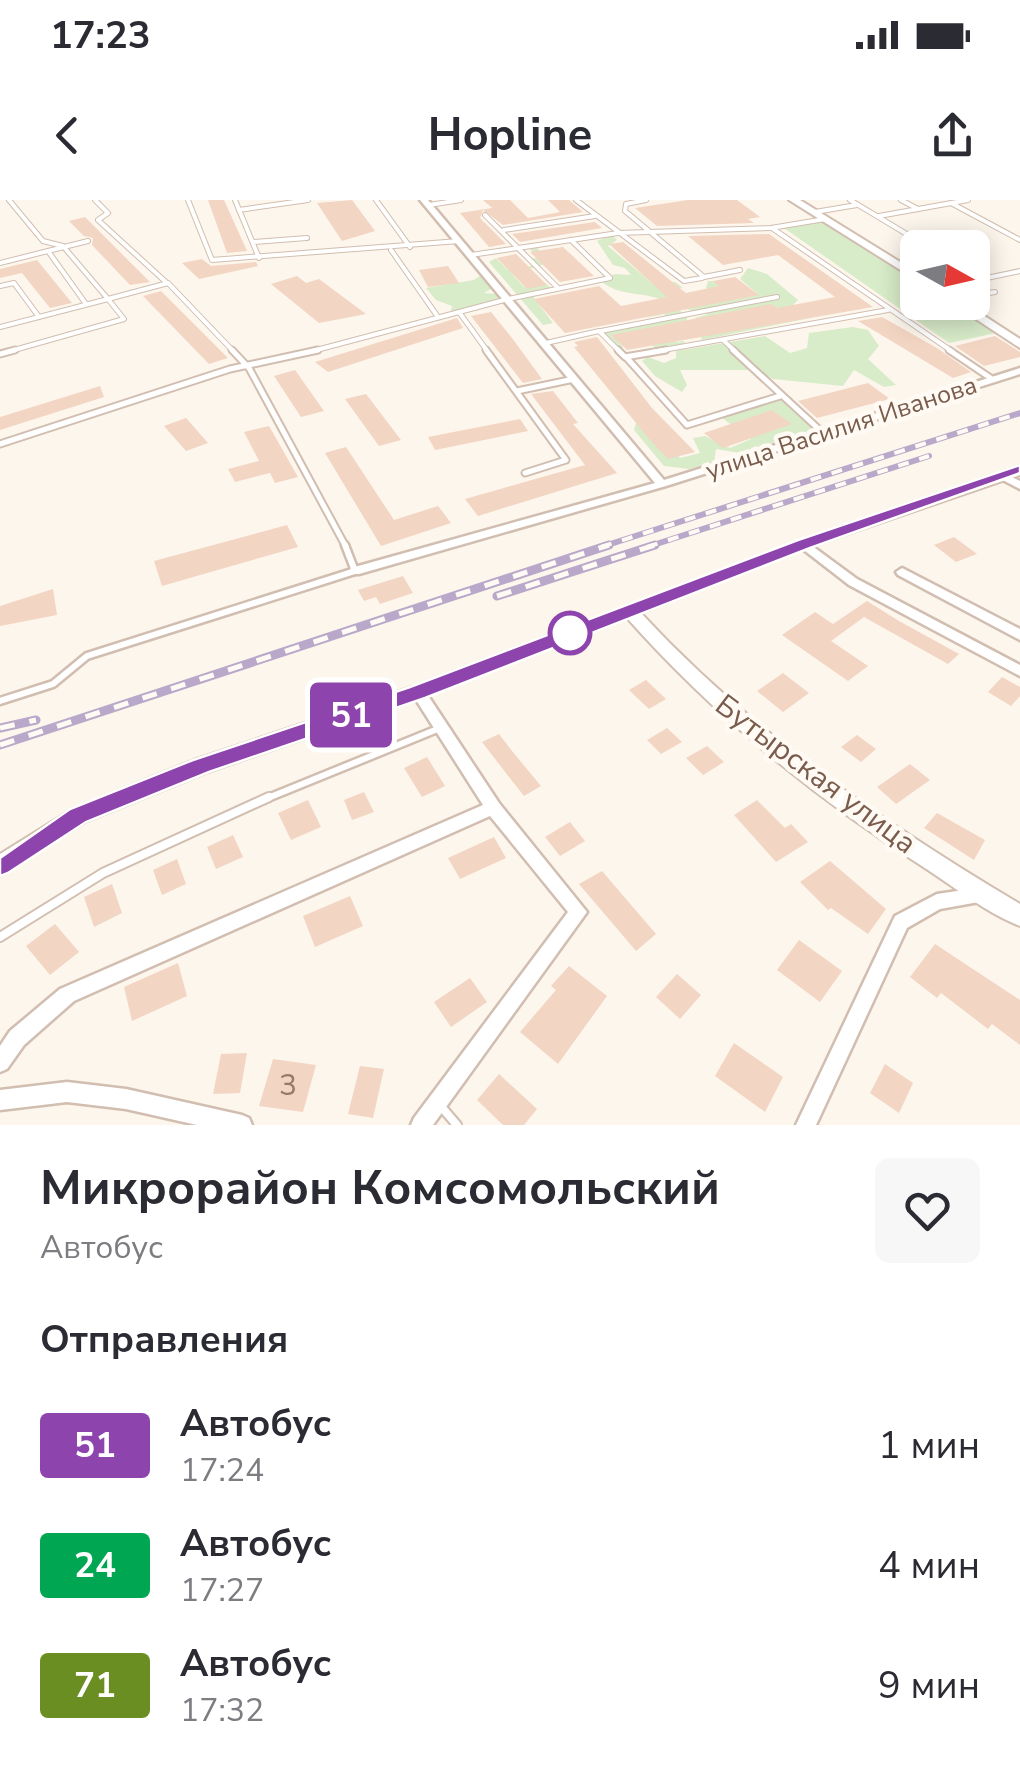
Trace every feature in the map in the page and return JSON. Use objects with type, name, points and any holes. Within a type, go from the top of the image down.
[{"type":"street","points":[[794,200],[900,267]]},
{"type":"street","points":[[427,202],[662,484]]},
{"type":"street","points":[[983,320],[1020,344]]},
{"type":"street","name":"улица Василия Иванова","points":[[355,571],[662,484],[1020,372]]},
{"type":"street","points":[[0,866],[78,816],[201,766],[418,692],[804,544],[1020,470]]},
{"type":"street","points":[[1003,476],[1020,486]]},
{"type":"street","points":[[804,544],[852,582],[1020,671]]},
{"type":"street","points":[[902,572],[1020,635]]},
{"type":"street","name":"Бутырская улица","points":[[630,611],[752,733],[896,839],[1020,916]]},
{"type":"street","points":[[418,692],[492,808],[578,912],[421,1125]]},
{"type":"street","points":[[0,1062],[18,1038],[67,995],[492,808]]},
{"type":"street","points":[[806,1125],[901,922],[938,902],[984,895]]},
{"type":"street","points":[[0,1100],[67,1092],[126,1099],[242,1125]]},
{"type":"lane","points":[[9,200],[86,304]]},
{"type":"lane","points":[[0,701],[54,684],[88,656],[355,571],[342,536],[249,368],[168,283],[98,220],[108,213],[95,200]]},
{"type":"lane","points":[[188,200],[212,260],[410,248],[459,241]]},
{"type":"lane","points":[[235,200],[259,258]]},
{"type":"lane","points":[[239,210],[308,200]]},
{"type":"lane","points":[[376,200],[410,248]]},
{"type":"lane","points":[[427,202],[461,200]]},
{"type":"lane","points":[[576,200],[684,280],[740,270]]},
{"type":"lane","points":[[646,200],[626,204],[625,211],[704,278]]},
{"type":"lane","points":[[850,200],[901,230]]},
{"type":"lane","points":[[901,200],[918,208]]},
{"type":"lane","points":[[878,216],[968,200]]},
{"type":"lane","points":[[952,203],[1020,240]]},
{"type":"lane","points":[[470,255],[618,233],[770,228],[858,204]]},
{"type":"lane","points":[[485,215],[520,246],[558,289]]},
{"type":"lane","points":[[502,231],[596,216]]},
{"type":"lane","points":[[770,228],[992,379]]},
{"type":"lane","points":[[104,236],[112,234]]},
{"type":"lane","points":[[252,242],[307,238]]},
{"type":"lane","points":[[0,444],[230,369],[249,368],[459,312],[610,278],[571,240]]},
{"type":"lane","points":[[0,354],[124,319],[63,246],[43,241]]},
{"type":"lane","points":[[0,264],[88,241]]},
{"type":"lane","points":[[390,249],[439,318]]},
{"type":"lane","points":[[990,277],[1020,271]]},
{"type":"lane","points":[[0,286],[14,283],[39,317]]},
{"type":"lane","points":[[0,327],[168,283]]},
{"type":"lane","points":[[990,293],[995,292]]},
{"type":"lane","points":[[546,343],[778,297]]},
{"type":"lane","points":[[625,357],[888,310]]},
{"type":"lane","points":[[459,312],[566,460],[525,473]]},
{"type":"lane","points":[[599,331],[687,425],[780,396]]},
{"type":"lane","points":[[722,340],[823,433]]},
{"type":"lane","points":[[516,391],[574,380]]},
{"type":"lane","points":[[0,937],[58,896],[189,832],[441,728]]},
{"type":"lane","points":[[438,1103],[456,1125]]},
{"type":"green space","points":[[825,219],[900,267],[900,309],[781,226]]},
{"type":"green space","points":[[612,235],[617,240],[608,246],[653,284],[675,282],[682,287],[676,292],[718,299],[706,288],[708,281],[726,281],[744,297],[758,294],[740,279],[748,268],[767,274],[798,300],[792,306],[814,317],[702,340],[695,318],[708,314],[689,310],[682,303],[675,306],[687,322],[664,329],[677,342],[685,341],[683,344],[656,349],[641,333],[616,339],[623,347],[619,348],[603,332],[669,319],[664,314],[645,318],[674,308],[657,298],[618,290],[601,281],[615,274],[631,275],[625,268],[613,265],[597,241]]},
{"type":"green space","points":[[537,247],[549,263],[512,274],[524,287],[545,283],[551,288],[531,294],[553,323],[543,325],[489,262],[496,258],[508,270],[531,266],[529,259],[537,258],[529,248]]},
{"type":"green space","points":[[484,273],[494,287],[484,293],[497,294],[498,301],[450,314],[452,306],[436,300],[426,288],[474,280]]},
{"type":"green space","points":[[916,320],[982,320],[1001,332],[949,343]]},
{"type":"green space","points":[[853,327],[868,330],[879,346],[868,359],[896,385],[884,387],[854,370],[843,386],[773,379],[756,370],[680,370],[687,385],[682,392],[655,376],[642,361],[648,357],[664,363],[676,358],[676,351],[765,336],[790,353],[807,348],[809,333]]},
{"type":"green space","points":[[791,397],[816,429],[740,453],[716,449],[714,463],[689,469],[664,466],[634,430],[636,423],[661,426],[680,458],[700,453],[693,438],[705,436],[730,448],[751,439],[722,418]]},
{"type":"building","points":[[208,200],[224,200],[247,251],[227,253]]},
{"type":"building","points":[[352,200],[375,231],[342,241],[317,203]]},
{"type":"building","points":[[483,200],[510,200],[528,218],[560,212],[548,200],[569,200],[583,212],[503,225],[483,210],[480,218],[506,244],[489,247],[460,213],[492,208]]},
{"type":"building","points":[[688,200],[737,200],[760,217],[748,219],[754,223],[657,226],[635,208]]},
{"type":"building","points":[[85,217],[150,282],[130,285],[92,245],[93,238],[84,236],[69,221]]},
{"type":"building","points":[[595,222],[602,228],[520,242],[512,234]]},
{"type":"building","points":[[769,234],[873,307],[627,350],[611,335],[771,304],[777,308],[835,297],[778,255],[723,265],[688,236]]},
{"type":"building","points":[[623,242],[686,293],[719,286],[713,281],[735,277],[759,295],[565,333],[534,299],[599,286],[621,306],[667,297],[609,244]]},
{"type":"building","points":[[563,247],[594,276],[560,282],[530,252]]},
{"type":"building","points":[[516,254],[547,285],[527,289],[497,258]]},
{"type":"building","points":[[202,259],[211,266],[256,262],[258,266],[199,279],[182,263]]},
{"type":"building","points":[[37,260],[72,303],[50,308],[22,273],[0,278],[0,269]]},
{"type":"building","points":[[448,266],[459,283],[428,287],[419,270]]},
{"type":"building","points":[[297,276],[306,283],[319,279],[366,314],[319,323],[271,284]]},
{"type":"building","points":[[161,291],[228,358],[209,364],[143,296]]},
{"type":"building","points":[[491,312],[542,379],[523,383],[471,316]]},
{"type":"building","points":[[882,317],[971,372],[953,378],[858,321]]},
{"type":"building","points":[[457,318],[463,328],[328,372],[315,362]]},
{"type":"building","points":[[995,336],[1020,352],[1020,357],[984,366],[955,346]]},
{"type":"building","points":[[597,337],[652,408],[695,452],[668,459],[650,440],[574,347],[578,346],[574,342]]},
{"type":"building","points":[[295,370],[324,411],[301,417],[274,376]]},
{"type":"building","points":[[868,383],[890,399],[817,418],[798,401]]},
{"type":"building","points":[[100,386],[104,397],[0,430],[0,417]]},
{"type":"building","points":[[553,391],[578,423],[573,424],[617,473],[478,516],[465,499],[585,465],[531,394]]},
{"type":"building","points":[[366,394],[401,440],[379,446],[345,399]]},
{"type":"building","points":[[772,410],[792,424],[723,448],[704,433]]},
{"type":"building","points":[[186,418],[208,443],[186,451],[164,426]]},
{"type":"building","points":[[520,419],[528,431],[435,450],[428,437]]},
{"type":"building","points":[[269,426],[298,477],[275,483],[270,473],[235,482],[228,469],[259,461],[244,432]]},
{"type":"building","points":[[346,447],[394,520],[438,506],[451,523],[381,546],[325,453]]},
{"type":"building","points":[[287,525],[298,547],[162,586],[154,561]]},
{"type":"building","points":[[954,537],[977,554],[956,562],[934,545]]},
{"type":"building","points":[[403,576],[413,593],[380,604],[376,597],[364,601],[358,590]]},
{"type":"building","points":[[53,589],[57,615],[0,626],[0,606]]},
{"type":"building","points":[[867,601],[959,654],[948,664],[864,617],[831,641],[868,666],[848,681],[782,635],[815,612],[833,624]]},
{"type":"building","points":[[783,673],[809,693],[783,712],[757,691]]},
{"type":"building","points":[[1002,677],[1020,687],[1020,696],[1011,706],[988,692]]},
{"type":"building","points":[[646,680],[666,699],[649,709],[629,690]]},
{"type":"building","points":[[667,728],[682,742],[661,754],[647,740]]},
{"type":"building","points":[[499,734],[541,786],[524,796],[482,742]]},
{"type":"building","points":[[857,735],[876,749],[861,762],[841,747]]},
{"type":"building","points":[[707,746],[724,762],[703,775],[686,758]]},
{"type":"building","points":[[427,757],[445,786],[422,797],[404,768]]},
{"type":"building","points":[[910,764],[930,780],[896,804],[877,787]]},
{"type":"building","points":[[364,792],[374,812],[352,820],[344,800]]},
{"type":"building","points":[[308,800],[321,827],[291,840],[278,813]]},
{"type":"building","points":[[757,800],[785,828],[791,824],[808,842],[776,862],[734,815]]},
{"type":"building","points":[[937,813],[985,840],[974,860],[924,828]]},
{"type":"building","points":[[570,822],[585,841],[560,856],[545,837]]},
{"type":"building","points":[[233,835],[243,857],[216,869],[207,847]]},
{"type":"building","points":[[494,837],[506,858],[460,879],[448,858]]},
{"type":"building","points":[[177,859],[186,884],[162,895],[153,870]]},
{"type":"building","points":[[830,861],[886,909],[868,934],[831,908],[828,910],[800,882]]},
{"type":"building","points":[[602,871],[656,934],[636,951],[579,884]]},
{"type":"building","points":[[112,884],[122,913],[94,927],[84,897]]},
{"type":"building","points":[[350,896],[363,926],[315,947],[303,916]]},
{"type":"building","points":[[55,924],[79,952],[50,975],[26,946]]},
{"type":"building","points":[[799,940],[842,971],[820,1002],[777,970]]},
{"type":"building","points":[[935,944],[1020,1000],[1020,1045],[992,1024],[988,1029],[941,993],[937,998],[910,977]]},
{"type":"building","points":[[178,963],[187,996],[132,1021],[124,987]]},
{"type":"building","points":[[569,966],[607,996],[558,1064],[520,1032],[556,990],[551,986]]},
{"type":"building","points":[[677,974],[701,995],[680,1019],[656,997]]},
{"type":"building","points":[[470,978],[487,1002],[451,1027],[434,1002]]},
{"type":"building","points":[[734,1043],[783,1077],[765,1112],[715,1076]]},
{"type":"building","points":[[247,1053],[240,1093],[213,1094],[221,1054]]},
{"type":"building","points":[[273,1059],[316,1065],[303,1112],[259,1106]]},
{"type":"building","points":[[885,1064],[913,1083],[899,1113],[870,1093]]},
{"type":"building","points":[[360,1066],[384,1069],[373,1118],[348,1114]]},
{"type":"building","points":[[499,1074],[537,1109],[524,1125],[503,1125],[477,1100]]},
{"type":"railway","points":[[601,547],[1020,413]]},
{"type":"railway","points":[[647,547],[929,456]]},
{"type":"railway","points":[[0,745],[609,545]]},
{"type":"railway","points":[[497,596],[655,545]]},
{"type":"railway","points":[[0,728],[36,720]]},
{"type":"bus line","name":"51","points":[[0,865],[78,816],[201,766],[418,692],[804,544],[1020,470]]}]
